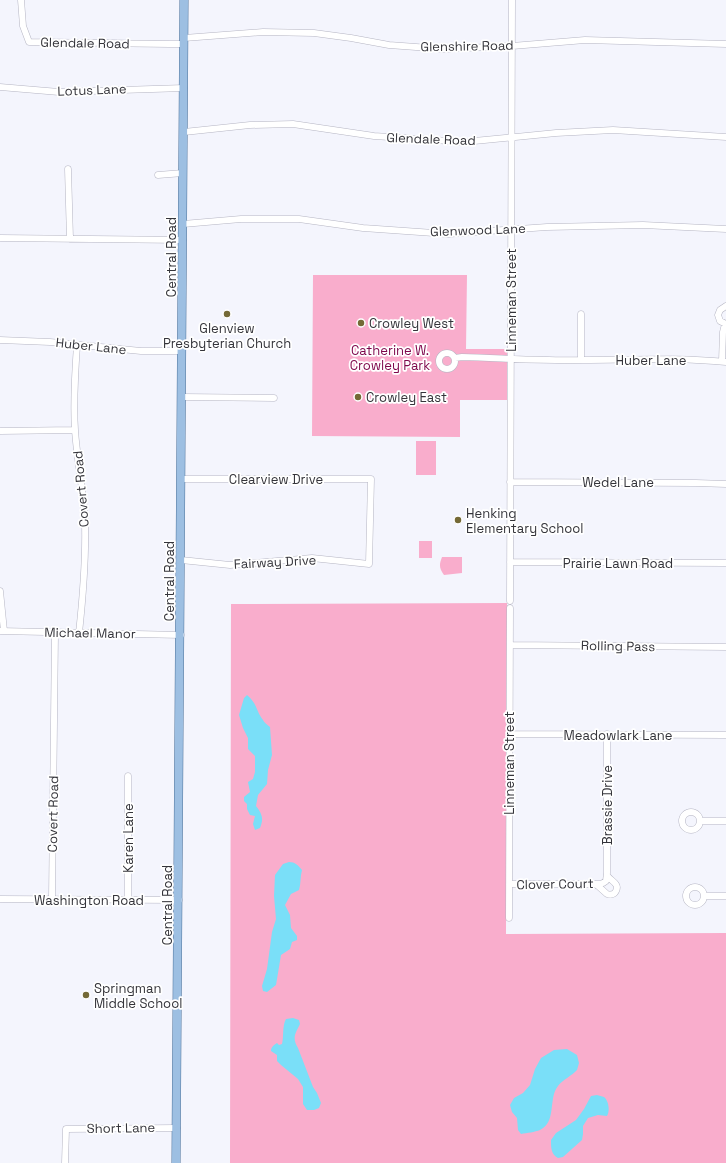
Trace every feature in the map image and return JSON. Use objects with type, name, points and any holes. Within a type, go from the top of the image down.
[{"type":"main road","name":"Central Road","points":[[176,1163],[182,479],[184,0]]},
{"type":"street","name":"Glendale Road","points":[[21,0],[23,26],[29,42],[118,44],[184,41]]},
{"type":"street","name":"Linneman Street","points":[[510,601],[512,0]]},
{"type":"street","name":"Glenshire Road","points":[[184,41],[263,32],[314,33],[389,45],[443,49],[512,46],[585,40],[726,44]]},
{"type":"street","name":"Lotus Lane","points":[[0,87],[59,92],[184,88]]},
{"type":"street","name":"Glendale Road","points":[[184,132],[250,125],[293,124],[374,136],[464,142],[556,133],[613,130],[726,137]]},
{"type":"street","points":[[68,169],[70,239]]},
{"type":"street","points":[[158,175],[183,173]]},
{"type":"street","name":"Glenwood Lane","points":[[183,224],[241,219],[299,219],[363,228],[448,234],[547,227],[643,225],[726,229]]},
{"type":"street","points":[[0,238],[183,240]]},
{"type":"street","name":"Huber Lane","points":[[455,358],[580,360],[659,359],[724,362],[723,332],[726,324],[720,321],[718,315],[720,310],[726,306]]},
{"type":"street","points":[[580,360],[581,314]]},
{"type":"street","name":"Huber Lane","points":[[0,340],[50,342],[141,351],[182,351]]},
{"type":"street","name":"Covert Road","points":[[77,345],[75,430],[85,522],[84,577],[79,632]]},
{"type":"street","points":[[182,398],[274,398]]},
{"type":"street","points":[[0,431],[75,430]]},
{"type":"street","name":"Clearview Drive","points":[[182,479],[371,479],[369,564]]},
{"type":"street","name":"Wedel Lane","points":[[510,482],[696,482],[726,484]]},
{"type":"street","name":"Fairway Drive","points":[[181,560],[230,565],[312,558],[369,564]]},
{"type":"street","name":"Prairie Lawn Road","points":[[510,562],[726,564]]},
{"type":"street","points":[[0,591],[2,631]]},
{"type":"street","name":"Linneman Street","points":[[509,918],[510,608]]},
{"type":"street","name":"Michael Manor","points":[[2,631],[180,635]]},
{"type":"street","name":"Covert Road","points":[[52,899],[55,632]]},
{"type":"street","name":"Rolling Pass","points":[[510,645],[726,647]]},
{"type":"street","name":"Meadowlark Lane","points":[[510,734],[726,735]]},
{"type":"street","name":"Brassie Drive","points":[[598,884],[607,894],[614,893],[616,889],[616,884],[609,879],[607,875],[608,734]]},
{"type":"street","name":"Karen Lane","points":[[128,776],[128,900]]},
{"type":"street","points":[[700,821],[726,821]]},
{"type":"street","points":[[598,884],[606,881],[607,875]]},
{"type":"street","name":"Clover Court","points":[[509,884],[598,884]]},
{"type":"street","points":[[704,896],[726,896]]},
{"type":"street","name":"Washington Road","points":[[0,899],[179,900]]},
{"type":"street","name":"Short Lane","points":[[65,1163],[66,1129],[177,1128]]},
{"type":"green space","name":"Catherine W. Crowley Park","points":[[313,275],[467,275],[466,349],[507,349],[507,400],[460,400],[460,437],[312,436]]},
{"type":"green space","points":[[416,441],[436,441],[436,475],[416,475]]},
{"type":"green space","points":[[419,541],[432,541],[432,558],[419,558]]},
{"type":"green space","points":[[442,557],[462,557],[462,573],[444,575],[440,566]]},
{"type":"green space","points":[[507,603],[506,934],[726,933],[726,1163],[230,1163],[231,604]]},
{"type":"water","points":[[247,695],[253,701],[263,721],[270,727],[272,755],[268,770],[267,784],[258,795],[256,806],[262,816],[262,821],[260,828],[255,830],[253,824],[255,816],[250,815],[247,809],[247,804],[244,801],[244,797],[250,792],[248,782],[253,779],[255,772],[255,756],[248,749],[248,738],[239,715],[244,698]]},
{"type":"water","points":[[289,862],[296,864],[302,870],[299,890],[291,894],[285,905],[290,915],[291,928],[297,936],[297,940],[292,942],[290,949],[281,955],[276,985],[267,992],[263,991],[262,986],[267,969],[272,932],[276,919],[274,896],[275,875],[283,864]]},
{"type":"water","points":[[293,1018],[299,1020],[300,1024],[296,1033],[295,1041],[321,1103],[319,1108],[314,1110],[307,1110],[303,1104],[303,1087],[298,1079],[277,1061],[277,1055],[271,1051],[272,1047],[277,1043],[279,1045],[282,1044],[286,1019]]},
{"type":"water","points":[[567,1049],[577,1055],[579,1063],[577,1070],[565,1079],[555,1091],[551,1116],[545,1126],[538,1131],[521,1134],[518,1130],[517,1118],[512,1112],[510,1105],[514,1098],[523,1093],[530,1085],[535,1069],[541,1058],[554,1050]]},
{"type":"water","points":[[597,1095],[604,1097],[608,1103],[609,1109],[607,1116],[598,1115],[588,1118],[583,1126],[582,1140],[563,1157],[558,1158],[553,1153],[551,1148],[551,1140],[556,1133],[576,1120],[591,1096]]},
{"type":"place","name":"Glenview Presbyterian Church","points":[[227,314]]},
{"type":"place","name":"Crowley West","points":[[361,323]]},
{"type":"place","name":"Crowley East","points":[[358,397]]},
{"type":"place","name":"Henking Elementary School","points":[[458,520]]},
{"type":"place","name":"Springman Middle School","points":[[86,995]]}]
